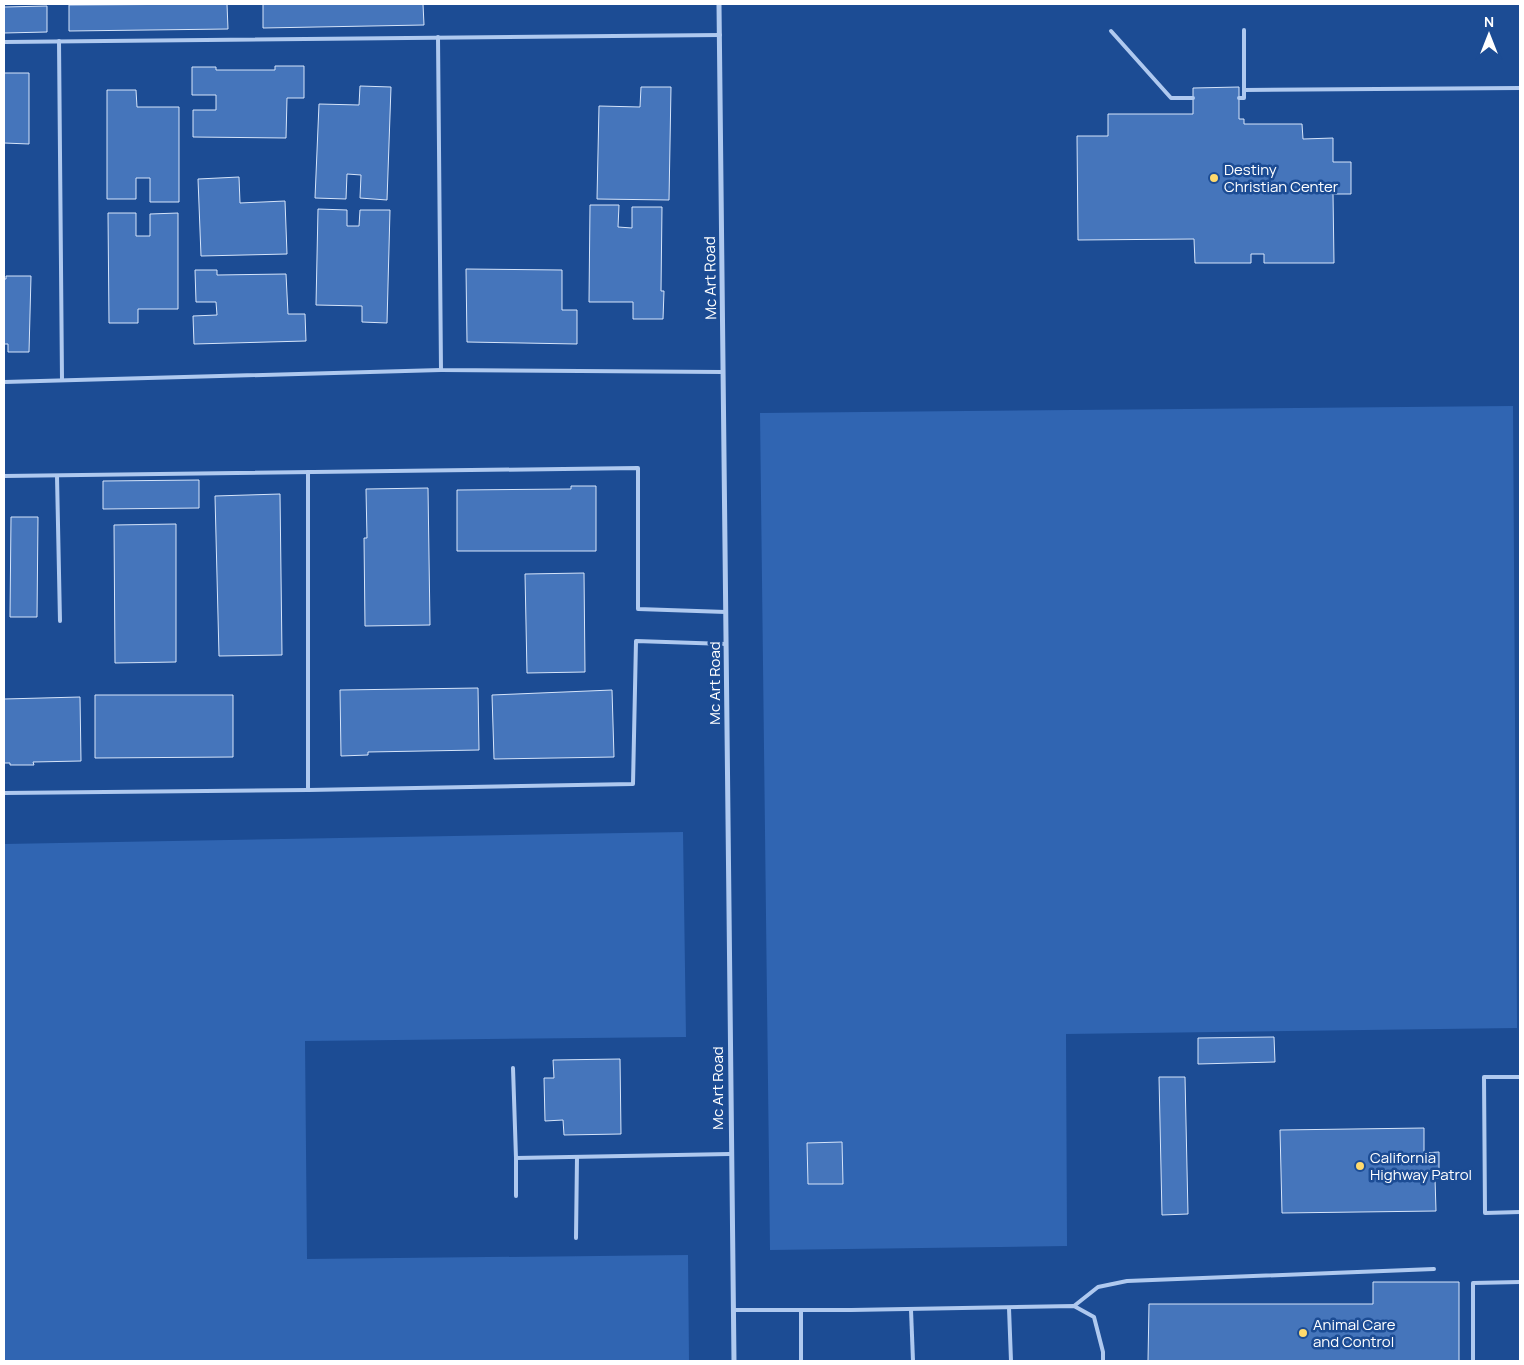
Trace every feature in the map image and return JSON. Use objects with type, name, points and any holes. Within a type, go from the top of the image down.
[{"type":"street","name":"Mc Art Road","points":[[719,4],[730,1154],[734,1361]]},
{"type":"lane","points":[[1239,98],[1244,98],[1244,30]]},
{"type":"lane","points":[[1111,31],[1171,98],[1193,98]]},
{"type":"lane","points":[[4,42],[720,34]]},
{"type":"lane","points":[[438,37],[441,370]]},
{"type":"lane","points":[[59,41],[62,380]]},
{"type":"lane","points":[[1244,90],[1520,88]]},
{"type":"lane","points":[[4,382],[441,370],[724,372]]},
{"type":"lane","points":[[4,476],[638,468],[638,609],[726,612]]},
{"type":"lane","points":[[308,472],[308,790]]},
{"type":"lane","points":[[57,476],[60,621]]},
{"type":"lane","points":[[4,793],[633,784],[636,641],[726,644]]},
{"type":"lane","points":[[513,1068],[516,1196]]},
{"type":"lane","points":[[1520,1077],[1484,1077],[1485,1213],[1520,1212]]},
{"type":"lane","points":[[516,1158],[730,1154]]},
{"type":"lane","points":[[576,1238],[577,1157]]},
{"type":"lane","points":[[1074,1306],[1098,1287],[1127,1281],[1434,1269]]},
{"type":"lane","points":[[1473,1361],[1473,1283],[1520,1282]]},
{"type":"lane","points":[[733,1310],[912,1310],[1074,1306],[1094,1317],[1102,1352],[1102,1361]]},
{"type":"lane","points":[[1008,1308],[1011,1361]]},
{"type":"lane","points":[[801,1310],[801,1361]]},
{"type":"lane","points":[[912,1310],[913,1361]]},
{"type":"shaded area","points":[[1513,406],[1517,1028],[1066,1034],[1067,1246],[770,1250],[760,413]]},
{"type":"shaded area","points":[[683,832],[686,1037],[305,1041],[307,1259],[688,1255],[689,1361],[4,1361],[4,844]]},
{"type":"building","points":[[227,4],[228,29],[69,31],[69,5]]},
{"type":"building","points":[[263,4],[423,4],[424,25],[263,28]]},
{"type":"building","points":[[47,6],[47,32],[4,33],[4,7]]},
{"type":"building","points":[[275,66],[304,66],[304,98],[287,98],[286,138],[193,137],[193,110],[216,110],[216,95],[192,95],[192,67],[216,67],[216,70],[275,70]]},
{"type":"building","points":[[4,73],[29,73],[29,144],[4,143]]},
{"type":"building","points":[[360,86],[391,87],[387,200],[360,198],[361,175],[347,174],[346,199],[315,198],[319,104],[359,105]]},
{"type":"building","points":[[641,87],[671,87],[669,200],[597,199],[599,106],[640,107]]},
{"type":"building","name":"Destiny Christian Center","points":[[1239,87],[1239,119],[1244,119],[1244,124],[1302,124],[1303,139],[1333,138],[1333,162],[1351,162],[1351,194],[1333,194],[1334,263],[1264,263],[1264,254],[1251,254],[1251,263],[1195,263],[1194,239],[1078,240],[1077,136],[1108,136],[1108,114],[1193,114],[1193,88]]},
{"type":"building","points":[[107,90],[136,90],[137,107],[179,107],[179,202],[150,202],[150,178],[136,178],[136,199],[107,199]]},
{"type":"building","points":[[239,177],[240,203],[285,201],[287,254],[201,256],[198,179]]},
{"type":"building","points":[[590,205],[619,205],[618,227],[632,228],[632,207],[662,207],[661,291],[664,291],[663,319],[633,319],[633,302],[589,302]]},
{"type":"building","points":[[318,209],[347,210],[347,226],[359,226],[360,210],[390,210],[387,323],[362,322],[362,306],[316,305]]},
{"type":"building","points":[[108,213],[136,213],[136,236],[150,236],[150,214],[178,213],[178,309],[138,309],[138,323],[109,323]]},
{"type":"building","points":[[466,269],[562,270],[562,310],[577,310],[577,344],[467,342]]},
{"type":"building","points":[[195,270],[217,270],[217,275],[286,274],[288,314],[305,314],[306,341],[194,344],[193,316],[217,315],[216,302],[196,302]]},
{"type":"building","points":[[6,276],[31,276],[29,352],[8,352],[8,344],[4,344],[4,279],[6,279]]},
{"type":"building","points":[[199,480],[199,508],[103,509],[103,481]]},
{"type":"building","points":[[571,486],[596,486],[596,551],[457,551],[457,490],[571,489]]},
{"type":"building","points":[[428,488],[430,625],[365,626],[364,538],[367,538],[366,489]]},
{"type":"building","points":[[280,494],[282,655],[219,656],[215,496]]},
{"type":"building","points":[[11,517],[38,517],[37,617],[10,617]]},
{"type":"building","points":[[176,524],[176,662],[115,663],[114,525]]},
{"type":"building","points":[[584,573],[585,672],[527,673],[525,574]]},
{"type":"building","points":[[478,688],[479,750],[368,752],[368,755],[341,756],[340,690]]},
{"type":"building","points":[[612,690],[614,757],[494,759],[492,695]]},
{"type":"building","points":[[95,695],[233,695],[233,757],[95,758]]},
{"type":"building","points":[[80,697],[81,761],[33,762],[34,765],[10,765],[10,763],[4,763],[4,699]]},
{"type":"building","points":[[1274,1037],[1275,1062],[1198,1064],[1198,1038]]},
{"type":"building","points":[[620,1059],[621,1134],[564,1135],[563,1120],[545,1121],[544,1078],[554,1078],[553,1060]]},
{"type":"building","points":[[1159,1077],[1185,1077],[1188,1214],[1162,1215]]},
{"type":"building","name":"California Highway Patrol","points":[[1424,1128],[1424,1153],[1439,1152],[1439,1178],[1435,1178],[1436,1211],[1282,1213],[1280,1130]]},
{"type":"building","points":[[842,1142],[843,1184],[808,1184],[807,1143]]},
{"type":"building","name":"Animal Care and Control","points":[[1373,1282],[1459,1282],[1459,1361],[1148,1361],[1149,1304],[1373,1304]]},
{"type":"place","name":"Destiny Christian Center","points":[[1214,178]]},
{"type":"place","name":"California Highway Patrol","points":[[1360,1166]]},
{"type":"place","name":"Animal Care and Control","points":[[1303,1333]]}]
